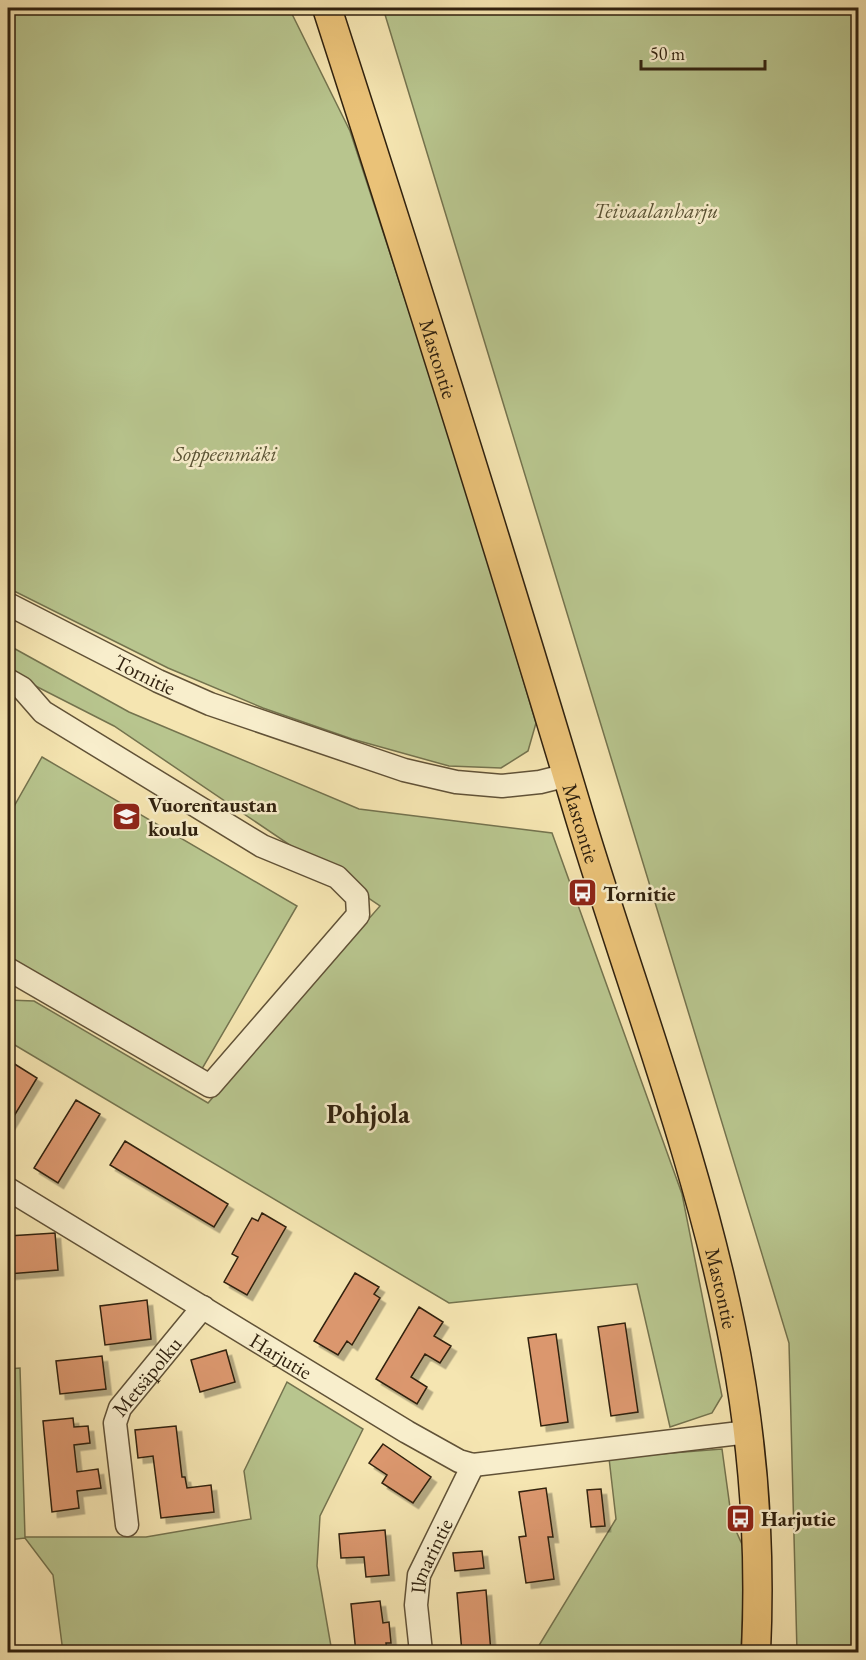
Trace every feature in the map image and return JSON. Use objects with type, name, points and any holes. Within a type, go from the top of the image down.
[{"type":"main road","name":"Mastontie","points":[[327,8],[568,776],[708,1235],[731,1328],[748,1432],[758,1561],[756,1653]]},
{"type":"street","name":"Tornitie","points":[[8,604],[158,681],[210,704],[404,770],[456,782],[502,786],[568,776]]},
{"type":"street","points":[[8,680],[22,688],[43,712],[262,846],[337,877],[357,897],[358,915],[210,1086],[8,969]]},
{"type":"street","name":"Harjutie","points":[[10,1195],[459,1461],[473,1465],[748,1432]]},
{"type":"street","name":"Metsäpolku","points":[[127,1525],[115,1423],[120,1408],[202,1307]]},
{"type":"street","name":"Ilmarintie","points":[[421,1653],[416,1605],[419,1575],[473,1465]]},
{"type":"green space","name":"Soppeenmäki","points":[[8,8],[289,8],[350,131],[460,467],[536,723],[528,751],[501,768],[449,766],[352,739],[263,708],[168,668],[8,588]]},
{"type":"green space","name":"Teivaalanharju","points":[[383,8],[858,8],[858,1652],[797,1652],[789,1343]]},
{"type":"green space","points":[[8,645],[129,712],[359,809],[552,833],[682,1194],[722,1396],[712,1413],[670,1427],[637,1284],[449,1303],[8,1041],[8,1000],[34,1001],[208,1103],[380,906],[114,726],[8,672]]},
{"type":"green space","points":[[42,757],[297,906],[199,1074],[8,962],[8,817]]},
{"type":"green space","points":[[20,1368],[25,1537],[146,1537],[251,1519],[244,1471],[287,1382],[363,1429],[320,1516],[317,1566],[332,1652],[63,1652],[53,1575],[25,1538],[8,1540],[8,1369]]},
{"type":"green space","points":[[722,1449],[732,1522],[745,1551],[741,1652],[535,1652],[616,1519],[609,1458]]},
{"type":"building","points":[[13,1063],[37,1078],[8,1126],[8,1073]]},
{"type":"building","points":[[76,1100],[100,1114],[58,1183],[34,1168]]},
{"type":"building","points":[[125,1141],[228,1204],[214,1227],[110,1165]]},
{"type":"building","points":[[262,1213],[286,1227],[247,1295],[224,1282],[238,1257],[232,1254],[244,1232],[252,1218],[258,1221]]},
{"type":"building","points":[[55,1233],[58,1270],[8,1274],[8,1236]]},
{"type":"building","points":[[355,1273],[379,1287],[374,1294],[380,1298],[352,1345],[347,1341],[338,1355],[314,1341]]},
{"type":"building","points":[[147,1300],[151,1339],[105,1345],[100,1306]]},
{"type":"building","points":[[419,1307],[443,1322],[434,1336],[451,1346],[440,1363],[425,1354],[411,1377],[427,1387],[417,1404],[376,1379]]},
{"type":"building","points":[[625,1323],[638,1412],[611,1416],[598,1327]]},
{"type":"building","points":[[556,1334],[568,1422],[541,1426],[528,1338]]},
{"type":"building","points":[[226,1350],[235,1382],[200,1392],[191,1360]]},
{"type":"building","points":[[102,1356],[106,1389],[60,1394],[56,1361]]},
{"type":"building","points":[[73,1418],[74,1427],[88,1426],[90,1443],[74,1445],[77,1472],[98,1469],[101,1488],[77,1491],[79,1508],[52,1512],[43,1421]]},
{"type":"building","points":[[176,1426],[182,1477],[185,1477],[187,1488],[211,1485],[214,1512],[161,1518],[153,1456],[138,1458],[135,1430]]},
{"type":"building","points":[[383,1444],[431,1477],[413,1503],[382,1483],[387,1475],[369,1463]]},
{"type":"building","points":[[546,1488],[553,1537],[548,1537],[554,1579],[526,1583],[519,1537],[526,1536],[519,1492]]},
{"type":"building","points":[[601,1489],[605,1526],[591,1527],[587,1490]]},
{"type":"building","points":[[385,1530],[389,1575],[366,1577],[364,1557],[341,1558],[339,1534]]},
{"type":"building","points":[[482,1551],[484,1568],[455,1571],[453,1553]]},
{"type":"building","points":[[486,1590],[491,1653],[462,1653],[457,1593]]},
{"type":"building","points":[[380,1601],[383,1623],[389,1622],[391,1643],[386,1643],[387,1653],[356,1653],[351,1604]]},
{"type":"place","name":"Vuorentaustan koulu","points":[[127,816]]},
{"type":"place","name":"Tornitie","points":[[582,893]]},
{"type":"place","name":"Harjutie","points":[[740,1518]]},
{"type":"district","name":"Pohjola","points":[[368,1113]]}]
